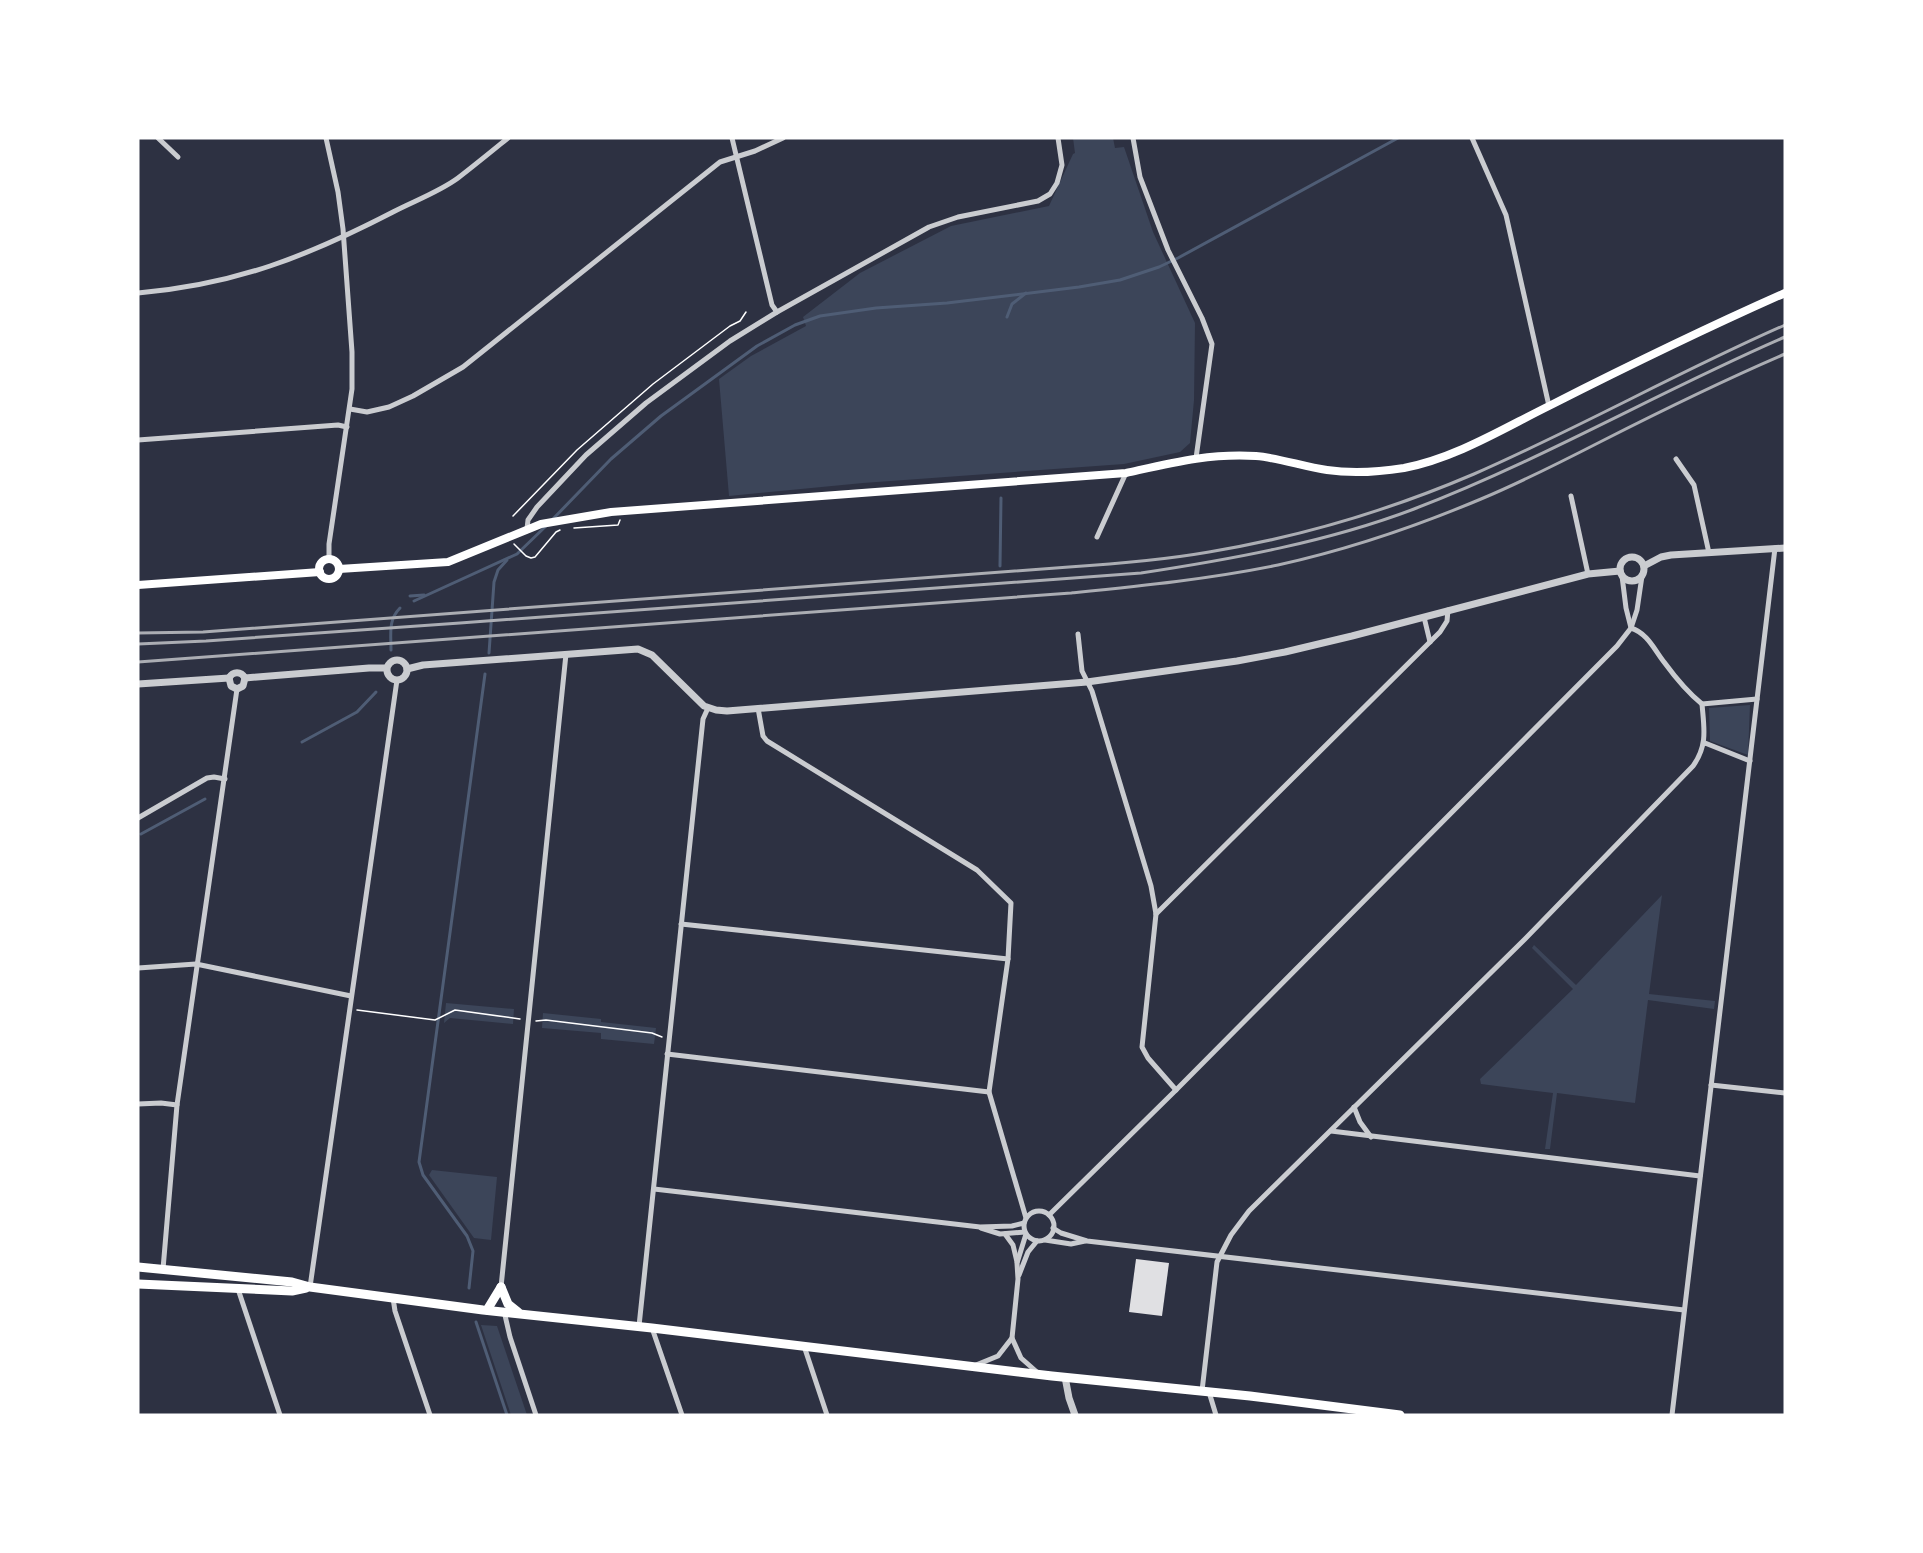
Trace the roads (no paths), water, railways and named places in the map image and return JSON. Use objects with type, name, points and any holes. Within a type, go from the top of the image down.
[{"type":"main road","points":[[339,569],[448,562],[541,524],[630,510],[1126,473],[1197,458],[1232,455],[1259,456],[1327,470],[1355,473],[1383,471],[1420,464],[1488,436],[1709,327],[1785,293]]},
{"type":"main road","points":[[329,560],[335,561],[339,569],[337,575],[332,579],[323,577],[320,572],[321,564],[329,560]]},
{"type":"main road","points":[[138,585],[320,572]]},
{"type":"main road","points":[[138,1267],[292,1282],[310,1287],[485,1310],[1400,1415]]},
{"type":"main road","points":[[138,1284],[292,1291],[310,1287]]},
{"type":"main road","points":[[485,1310],[501,1287]]},
{"type":"main road","points":[[501,1287],[508,1304],[520,1313]]},
{"type":"street","points":[[158,138],[178,157]]},
{"type":"street","points":[[326,138],[338,192],[352,352],[350,409],[329,544],[329,560]]},
{"type":"street","points":[[138,293],[173,290],[254,273],[343,238],[456,179],[508,138]]},
{"type":"street","points":[[732,138],[772,305],[777,312]]},
{"type":"street","points":[[350,409],[367,412],[388,407],[413,396],[463,367],[720,162],[783,138]]},
{"type":"street","points":[[527,529],[528,520],[537,507],[594,447],[646,403],[730,341],[777,312],[929,227],[958,217],[1038,201],[1050,194],[1057,183],[1062,165],[1058,138]]},
{"type":"street","points":[[1133,138],[1140,177],[1178,272],[1202,318],[1212,344],[1197,458]]},
{"type":"street","points":[[1472,138],[1506,215],[1549,406]]},
{"type":"street","points":[[138,440],[338,425],[347,427]]},
{"type":"street","points":[[1676,459],[1694,485],[1709,553]]},
{"type":"street","points":[[1097,537],[1126,473]]},
{"type":"street","points":[[1571,496],[1588,574]]},
{"type":"street","points":[[1672,1415],[1775,548]]},
{"type":"street","points":[[1644,566],[1660,557],[1785,548]]},
{"type":"street","points":[[1049,1215],[1617,646],[1631,628],[1637,610],[1644,566],[1639,559],[1631,557],[1623,561],[1621,574],[1631,628],[1642,634],[1690,695],[1702,704],[1757,699]]},
{"type":"street","points":[[407,669],[423,665],[638,649],[645,651],[708,708],[727,711],[1087,682],[1162,673],[1266,656],[1588,574],[1621,574],[1633,581],[1642,576]]},
{"type":"street","points":[[1156,914],[1430,642],[1444,626],[1448,610]]},
{"type":"street","points":[[1424,617],[1430,642]]},
{"type":"street","points":[[1077,634],[1082,671],[1092,691],[1151,886],[1156,914],[1142,1047],[1148,1058],[1176,1090]]},
{"type":"street","points":[[501,1287],[566,654]]},
{"type":"street","points":[[310,1287],[397,680],[405,675],[407,669],[405,663],[396,659],[386,668],[388,676],[397,680]]},
{"type":"street","points":[[245,678],[386,668]]},
{"type":"street","points":[[138,684],[229,678],[237,672],[245,678]]},
{"type":"street","points":[[229,678],[231,686],[237,689]]},
{"type":"street","points":[[237,689],[243,686],[245,678]]},
{"type":"street","points":[[162,1269],[177,1105],[237,689]]},
{"type":"street","points":[[1216,1415],[1205,1391],[1216,1269],[1220,1255],[1231,1235],[1249,1211],[1525,939],[1687,773],[1699,759],[1705,742],[1702,704]]},
{"type":"street","points":[[639,1326],[703,719],[708,708]]},
{"type":"street","points":[[758,708],[763,736],[768,741],[977,870],[1011,903],[1008,959],[989,1092],[1021,1199],[1025,1220],[1025,1233],[1017,1263]]},
{"type":"street","points":[[1705,742],[1750,761]]},
{"type":"street","points":[[138,818],[207,778],[225,779]]},
{"type":"street","points":[[681,924],[1008,959]]},
{"type":"street","points":[[138,968],[196,964],[351,996]]},
{"type":"street","points":[[667,1054],[989,1092]]},
{"type":"street","points":[[1711,1085],[1785,1093]]},
{"type":"street","points":[[138,1104],[177,1105]]},
{"type":"street","points":[[1354,1107],[1360,1122],[1371,1137]]},
{"type":"street","points":[[1331,1131],[1700,1176]]},
{"type":"street","points":[[654,1189],[980,1227],[1012,1226],[1035,1212]]},
{"type":"street","points":[[1021,1199],[1029,1209],[1049,1215],[1053,1228],[1045,1240]]},
{"type":"street","points":[[980,1227],[994,1233],[1025,1233],[1037,1241],[1071,1244],[1086,1241]]},
{"type":"street","points":[[1053,1228],[1086,1241],[1684,1310]]},
{"type":"street","points":[[973,1366],[994,1359],[1011,1338],[1018,1279],[1014,1249],[1005,1234]]},
{"type":"street","points":[[1018,1279],[1028,1252],[1037,1241]]},
{"type":"street","points":[[237,1288],[280,1415]]},
{"type":"street","points":[[393,1298],[395,1311],[430,1415]]},
{"type":"street","points":[[504,1311],[510,1337],[536,1415]]},
{"type":"street","points":[[652,1328],[682,1415]]},
{"type":"street","points":[[1011,1338],[1021,1358],[1041,1374]]},
{"type":"street","points":[[804,1346],[827,1415]]},
{"type":"street","points":[[1065,1377],[1075,1415]]},
{"type":"waterway","points":[[551,521],[611,459],[661,416],[757,346],[795,325],[820,316],[876,308],[947,303],[1120,280],[1178,258],[1398,138]]},
{"type":"waterway","points":[[1007,317],[1012,304],[1026,293]]},
{"type":"waterway","points":[[1000,566],[1001,498]]},
{"type":"waterway","points":[[414,601],[517,554],[546,526]]},
{"type":"waterway","points":[[489,653],[494,582],[498,570],[507,560]]},
{"type":"waterway","points":[[410,596],[424,595]]},
{"type":"waterway","points":[[391,650],[392,622],[400,608]]},
{"type":"waterway","points":[[469,1288],[473,1251],[467,1236],[423,1175],[419,1162],[485,674]]},
{"type":"waterway","points":[[302,742],[357,712],[376,692]]},
{"type":"waterway","points":[[141,834],[205,799]]},
{"type":"waterway","points":[[476,1322],[507,1415]]},
{"type":"railway","points":[[138,633],[203,632],[1104,565],[1243,546],[1277,539],[1377,511],[1474,474],[1785,325]]},
{"type":"railway","points":[[138,644],[206,641],[1141,573],[1210,562],[1314,540],[1414,509],[1508,469],[1785,337]]},
{"type":"railway","points":[[138,662],[1071,593],[1175,582],[1252,570],[1355,545],[1457,509],[1526,479],[1785,354]]}]
